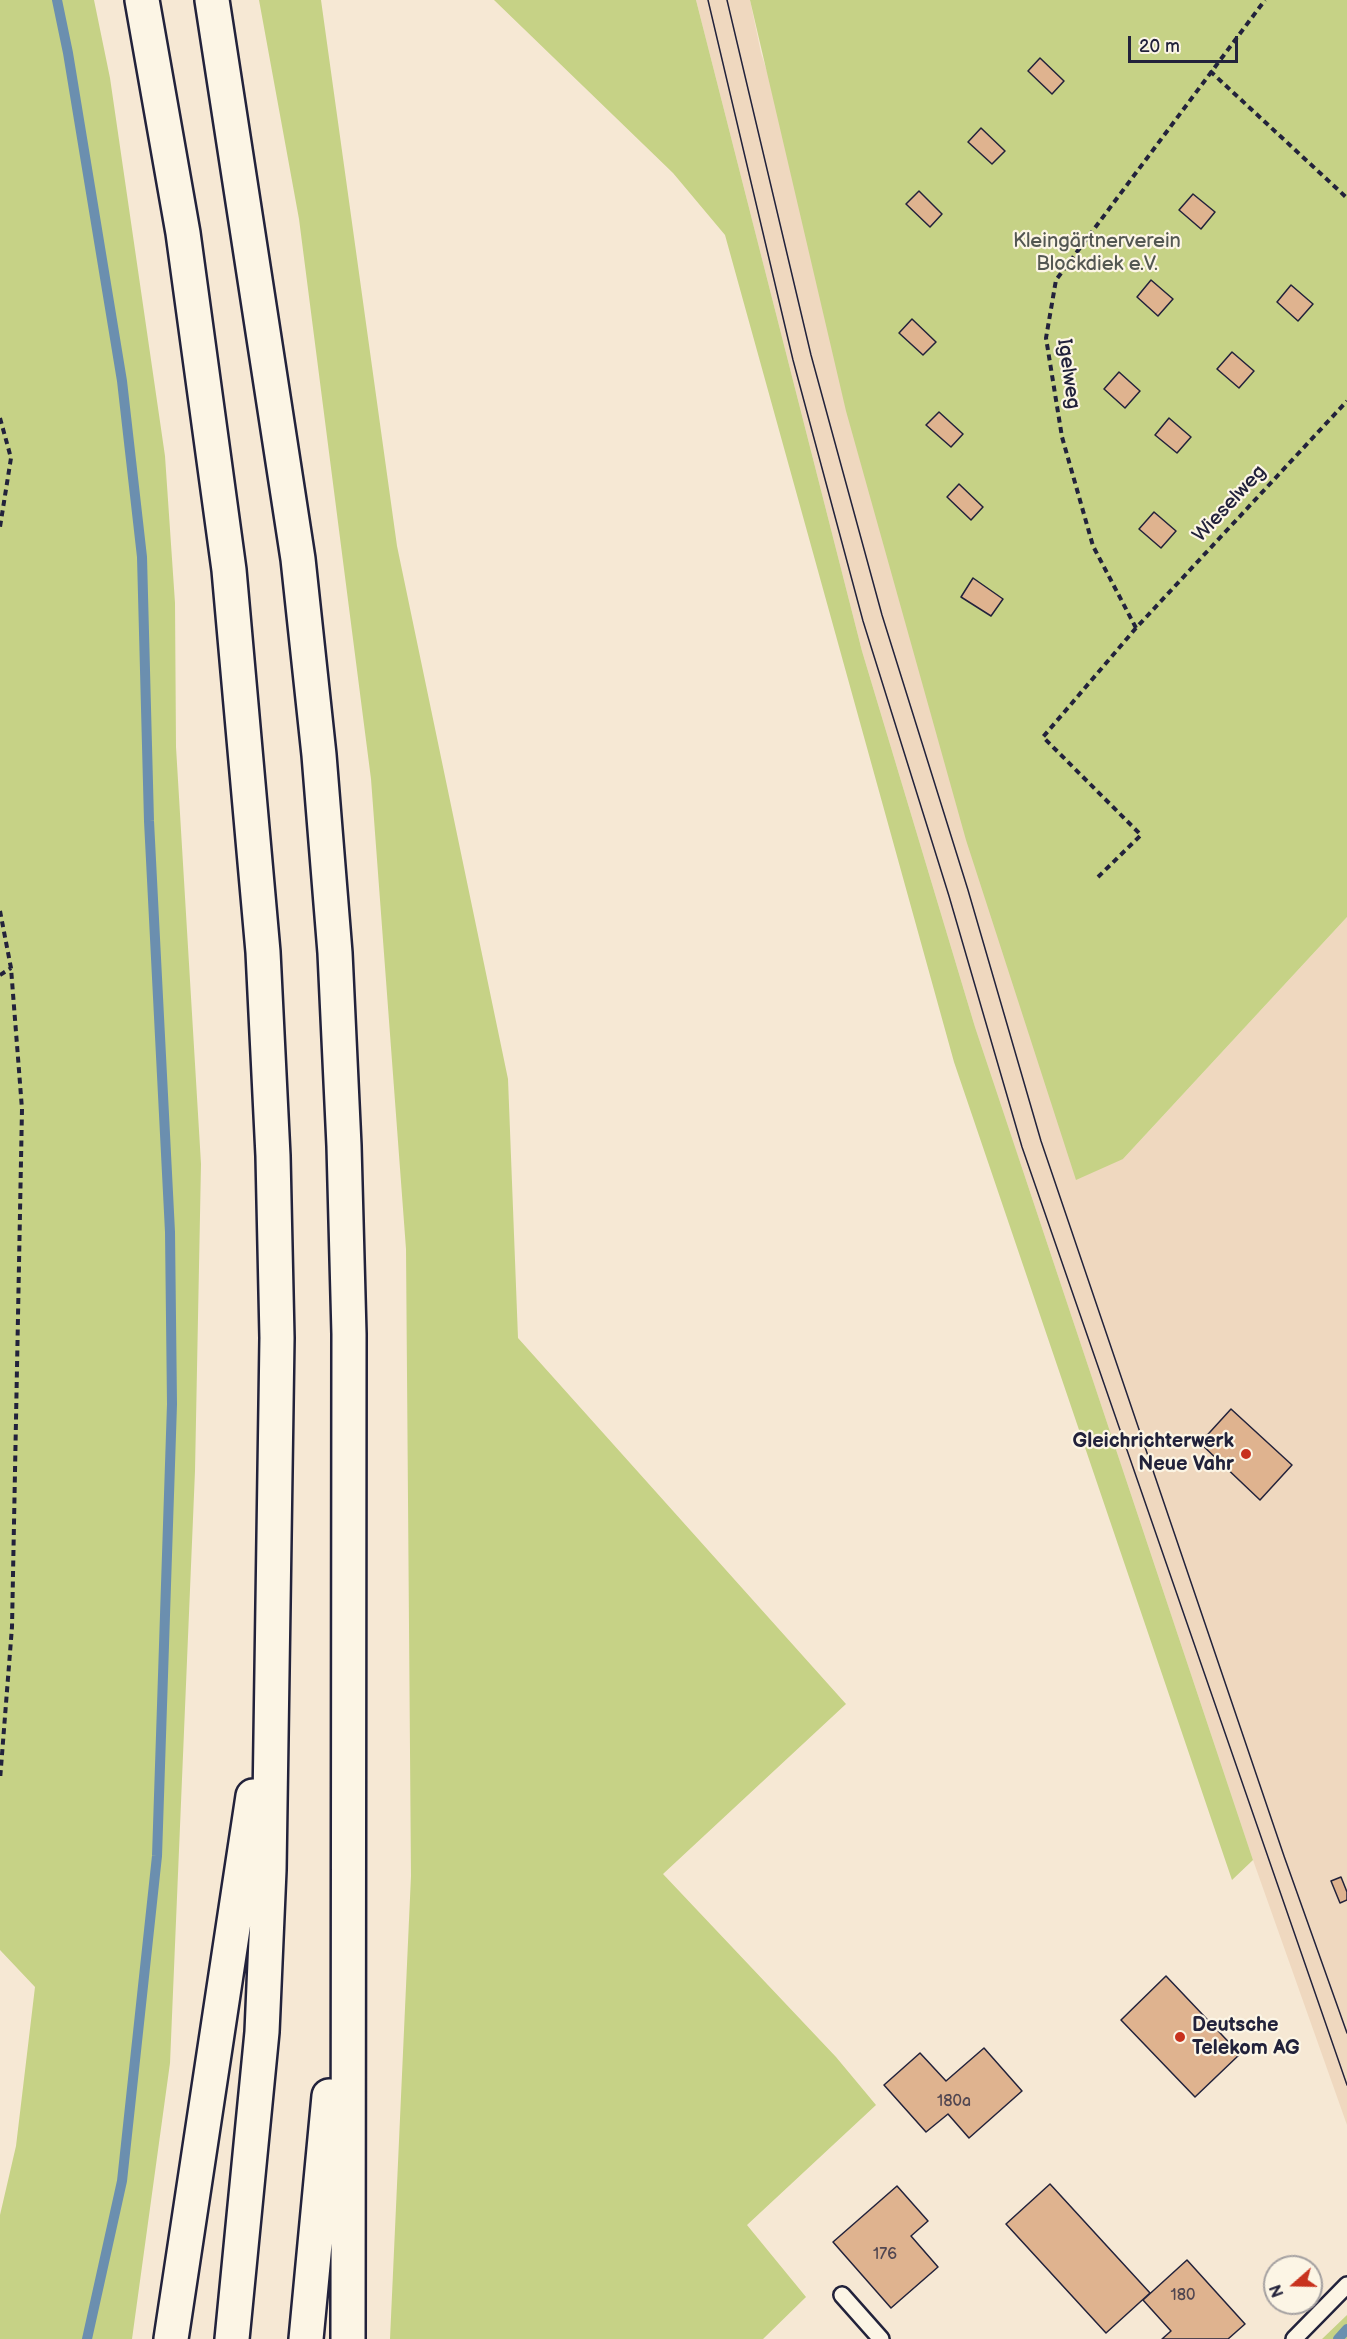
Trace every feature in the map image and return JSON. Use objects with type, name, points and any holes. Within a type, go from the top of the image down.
[{"type":"highway","points":[[142,0],[183,233],[229,570],[263,952],[273,1156],[277,1338],[269,1870],[262,2032],[232,2339]]},
{"type":"highway","points":[[212,0],[298,559],[319,755],[335,953],[345,1146],[350,1334],[348,2339]]},
{"type":"highway","points":[[171,2339],[273,1664]]},
{"type":"highway","points":[[306,2339],[348,1875]]},
{"type":"lane","points":[[1293,2339],[1347,2285]]},
{"type":"lane","points":[[842,2295],[881,2339]]},
{"type":"path","name":"Igelweg","points":[[1136,628],[1093,546],[1062,437],[1046,338],[1056,280],[1263,0]]},
{"type":"path","points":[[1210,71],[1347,198]]},
{"type":"path","name":"Wieselweg","points":[[1098,877],[1141,835],[1043,737],[1136,628],[1347,401]]},
{"type":"path","points":[[0,418],[10,458],[0,527]]},
{"type":"path","points":[[0,911],[11,969],[22,1108],[12,1627],[0,1780]]},
{"type":"path","points":[[0,975],[11,969]]},
{"type":"shaded area","points":[[696,0],[750,0],[761,53],[1123,1159],[1347,917],[1347,2125],[1253,1860],[975,1027],[862,651]]},
{"type":"green space","points":[[0,0],[94,0],[110,78],[165,456],[175,603],[176,747],[201,1164],[195,1471],[170,2063],[132,2339],[0,2339],[0,2215],[16,2146],[35,1987],[0,1950]]},
{"type":"green space","points":[[259,0],[321,0],[397,546],[508,1079],[518,1338],[846,1704],[663,1874],[836,2057],[876,2105],[747,2225],[806,2297],[763,2339],[390,2339],[411,1876],[406,1249],[371,779],[299,219]]},
{"type":"green space","points":[[494,0],[696,0],[862,651],[975,1027],[1253,1860],[1232,1880],[954,1062],[725,235],[673,173]]},
{"type":"green space","name":"Kleingärtnerverein Blockdiek e.V.","points":[[750,0],[1347,0],[1347,917],[1123,1159],[1076,1180],[966,840],[846,411]]},
{"type":"green space","points":[[1347,2315],[1347,2339],[1322,2339]]},
{"type":"building","points":[[1040,58],[1064,81],[1052,94],[1028,71]]},
{"type":"building","points":[[981,128],[1005,151],[992,164],[968,142]]},
{"type":"building","points":[[919,191],[942,214],[930,227],[906,204]]},
{"type":"building","points":[[1193,194],[1215,212],[1201,229],[1179,210]]},
{"type":"building","points":[[1151,280],[1173,299],[1158,316],[1137,297]]},
{"type":"building","points":[[1291,285],[1313,304],[1298,321],[1277,302]]},
{"type":"building","points":[[912,319],[936,342],[923,355],[899,333]]},
{"type":"building","points":[[1232,352],[1254,371],[1239,388],[1217,369]]},
{"type":"building","points":[[1119,372],[1140,391],[1125,408],[1104,389]]},
{"type":"building","points":[[939,412],[963,434],[951,447],[926,425]]},
{"type":"building","points":[[1169,418],[1191,437],[1177,453],[1155,435]]},
{"type":"building","points":[[959,484],[983,507],[971,520],[947,497]]},
{"type":"building","points":[[1154,512],[1176,531],[1161,548],[1139,529]]},
{"type":"building","points":[[973,578],[1003,599],[991,616],[961,597]]},
{"type":"building","name":"Gleichrichterwerk Neue Vahr","points":[[1231,1409],[1292,1465],[1260,1500],[1200,1443]]},
{"type":"building","points":[[1341,1877],[1347,1892],[1347,1900],[1340,1903],[1331,1881]]},
{"type":"building","name":"Deutsche Telekom AG","points":[[1166,1976],[1240,2054],[1195,2097],[1121,2020]]},
{"type":"building","points":[[984,2048],[1022,2091],[969,2138],[948,2114],[926,2132],[884,2085],[920,2053],[946,2081]]},
{"type":"building","points":[[1050,2184],[1150,2293],[1106,2333],[1006,2224]]},
{"type":"building","points":[[897,2186],[928,2221],[911,2236],[938,2267],[891,2308],[833,2242]]},
{"type":"building","points":[[1187,2260],[1245,2324],[1228,2339],[1162,2339],[1171,2331],[1143,2300]]},
{"type":"waterway","points":[[57,0],[68,53],[122,381],[142,557],[149,821],[170,1232],[172,1404],[157,1856],[122,2181],[87,2339]]},
{"type":"waterway","points":[[1338,2339],[1347,2329]]},
{"type":"tram line","points":[[708,0],[793,360],[863,621],[949,896],[1022,1147],[1347,2085]]},
{"type":"tram line","points":[[727,0],[811,355],[882,615],[968,890],[1041,1141],[1284,1856],[1347,2033]]},
{"type":"place","name":"Gleichrichterwerk Neue Vahr","points":[[1246,1454]]},
{"type":"place","name":"Deutsche Telekom AG","points":[[1180,2037]]}]
